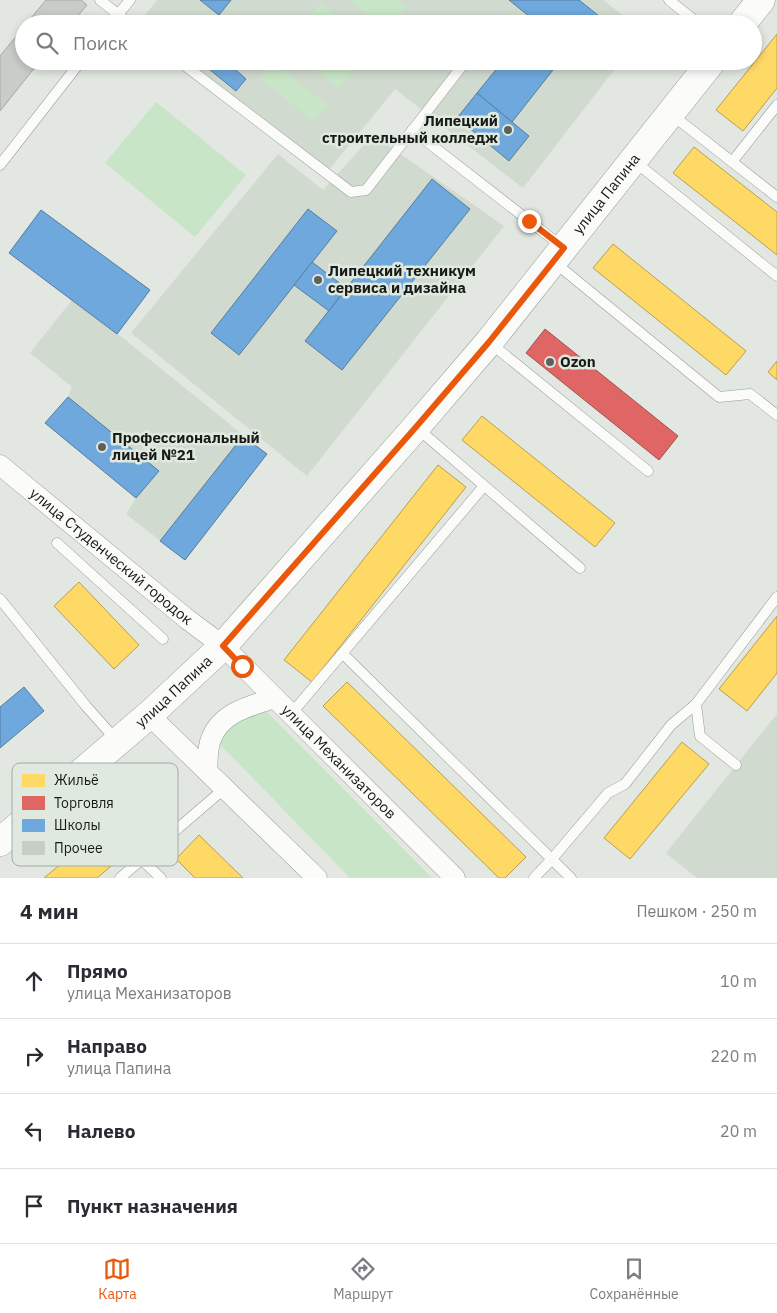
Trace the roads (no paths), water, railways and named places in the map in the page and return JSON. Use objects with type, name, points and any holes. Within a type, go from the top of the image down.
[{"type":"street","points":[[749,15],[761,0]]},
{"type":"street","name":"улица Папина","points":[[93,763],[149,715],[223,646],[489,342],[705,70]]},
{"type":"street","name":"улица Студенческий городок","points":[[0,465],[187,620],[223,646]]},
{"type":"street","name":"улица Механизаторов","points":[[223,646],[455,878]]},
{"type":"street","points":[[207,771],[210,740],[216,729],[235,712],[275,698]]},
{"type":"street","points":[[149,715],[317,878]]},
{"type":"street","name":"улица Папина","points":[[0,842],[12,832]]},
{"type":"lane","points":[[100,0],[118,14],[130,0]]},
{"type":"lane","points":[[669,0],[687,15]]},
{"type":"lane","points":[[0,165],[74,70]]},
{"type":"lane","points":[[191,70],[351,192],[366,190],[459,70]]},
{"type":"lane","points":[[732,162],[777,105]]},
{"type":"lane","points":[[671,113],[777,197]]},
{"type":"lane","points":[[412,130],[558,254],[719,397],[750,394],[777,414]]},
{"type":"lane","points":[[634,160],[777,276]]},
{"type":"lane","points":[[489,342],[648,471]]},
{"type":"lane","points":[[416,427],[580,568]]},
{"type":"lane","points":[[291,714],[484,486]]},
{"type":"lane","points":[[57,543],[162,640]]},
{"type":"lane","points":[[534,878],[608,793],[625,784],[671,725],[696,704],[777,597]]},
{"type":"lane","points":[[0,599],[86,706],[118,742]]},
{"type":"lane","points":[[342,654],[571,878]]},
{"type":"lane","points":[[696,704],[700,736],[736,765]]},
{"type":"lane","points":[[178,828],[225,788]]},
{"type":"lane","points":[[120,878],[133,866]]},
{"type":"lane","points":[[148,866],[161,878]]},
{"type":"place","name":"Липецкий строительный колледж","points":[[508,130]]},
{"type":"place","name":"Липецкий техникум сервиса и дизайна","points":[[318,280]]},
{"type":"place","name":"Ozon","points":[[550,362]]},
{"type":"place","name":"Профессиональный лицей №21","points":[[102,447]]}]
